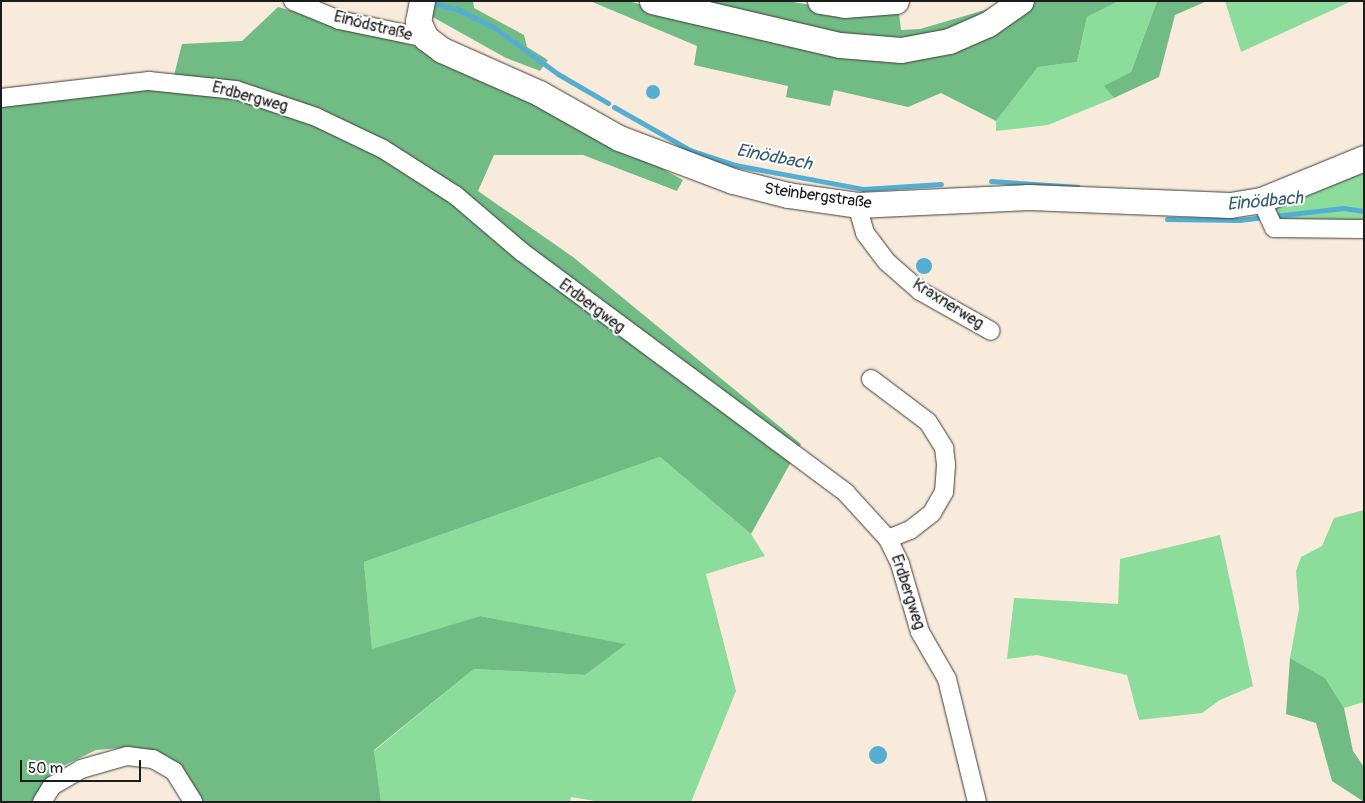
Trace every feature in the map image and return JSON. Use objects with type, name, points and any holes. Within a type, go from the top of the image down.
[{"type":"main road","points":[[652,1],[840,45],[901,50],[949,41],[988,24],[1021,1]]},
{"type":"main road","points":[[820,1],[844,5],[896,1]]},
{"type":"main road","name":"Steinbergstraße","points":[[422,20],[619,138],[733,181],[857,205],[1029,198],[1267,215],[1364,158]]},
{"type":"street","name":"Einödstraße","points":[[293,1],[339,20],[422,20]]},
{"type":"street","name":"Erdbergweg","points":[[1,98],[177,81],[270,100],[383,149],[455,195],[522,252],[846,493],[888,539],[900,564],[920,632],[947,679],[977,802]]},
{"type":"street","name":"Kraxnerweg","points":[[857,205],[865,233],[887,262],[920,291],[991,331]]},
{"type":"street","points":[[1267,215],[1364,229]]},
{"type":"street","points":[[871,379],[938,434],[946,464],[944,492],[932,513],[910,530],[888,539]]},
{"type":"street","points":[[42,802],[52,786],[80,769],[127,756],[153,759],[174,771],[193,802]]},
{"type":"green space","points":[[435,1],[473,1],[474,8],[524,35],[527,47],[548,60],[540,71],[506,58],[431,16]]},
{"type":"green space","points":[[590,1],[628,1],[780,41],[915,56],[1032,1],[1119,1],[1087,17],[1077,62],[1038,67],[996,121],[941,93],[908,107],[834,90],[830,106],[786,97],[788,86],[694,65],[697,46]]},
{"type":"green space","points":[[686,1],[787,1],[866,14],[899,13],[901,30],[920,29],[995,7],[940,34],[874,40]]},
{"type":"green space","points":[[1119,1],[1157,1],[1131,72],[1105,86],[1114,98],[1048,125],[996,131],[996,121],[1038,67],[1077,62],[1087,17]]},
{"type":"green space","points":[[1157,1],[1207,1],[1175,15],[1159,77],[1114,98],[1104,86],[1131,72]]},
{"type":"green space","points":[[1225,1],[1352,1],[1241,52]]},
{"type":"green space","points":[[278,7],[415,46],[537,101],[683,180],[677,191],[583,155],[494,155],[478,191],[573,257],[801,444],[751,534],[660,457],[364,562],[372,649],[480,616],[626,644],[585,675],[474,669],[374,750],[381,802],[200,802],[181,765],[133,747],[96,750],[53,771],[34,802],[1,802],[1,103],[171,87],[182,44],[242,41]]},
{"type":"green space","points":[[1364,171],[1364,224],[1282,221],[1274,209]]},
{"type":"green space","points":[[660,457],[751,534],[765,556],[706,574],[736,691],[691,802],[601,802],[571,797],[570,802],[381,802],[374,751],[474,669],[585,675],[625,644],[480,616],[372,650],[364,562]]},
{"type":"green space","points":[[1364,510],[1364,702],[1344,708],[1325,678],[1290,658],[1299,609],[1296,571],[1301,557],[1322,546],[1334,518]]},
{"type":"green space","points":[[1220,535],[1253,686],[1220,700],[1202,713],[1139,720],[1127,675],[1037,655],[1007,659],[1014,598],[1118,604],[1120,559]]},
{"type":"green space","points":[[1290,658],[1325,678],[1344,708],[1353,751],[1364,767],[1364,802],[1332,781],[1316,723],[1286,714]]},
{"type":"water","points":[[653,85],[658,87],[660,92],[658,97],[653,99],[648,97],[646,92],[648,87]]},
{"type":"water","points":[[921,258],[927,258],[932,263],[930,272],[921,274],[916,269],[916,263]]},
{"type":"water","points":[[874,746],[882,746],[887,751],[885,762],[874,764],[869,759],[869,751]]},
{"type":"waterway","name":"Einödbach","points":[[428,2],[459,10],[495,28],[558,74],[608,103]]},
{"type":"waterway","name":"Einödbach","points":[[614,107],[690,150],[735,165],[863,189],[941,184]]},
{"type":"waterway","name":"Einödbach","points":[[991,181],[1078,187]]},
{"type":"waterway","name":"Einödbach","points":[[1167,219],[1239,220],[1343,208],[1364,211]]}]
